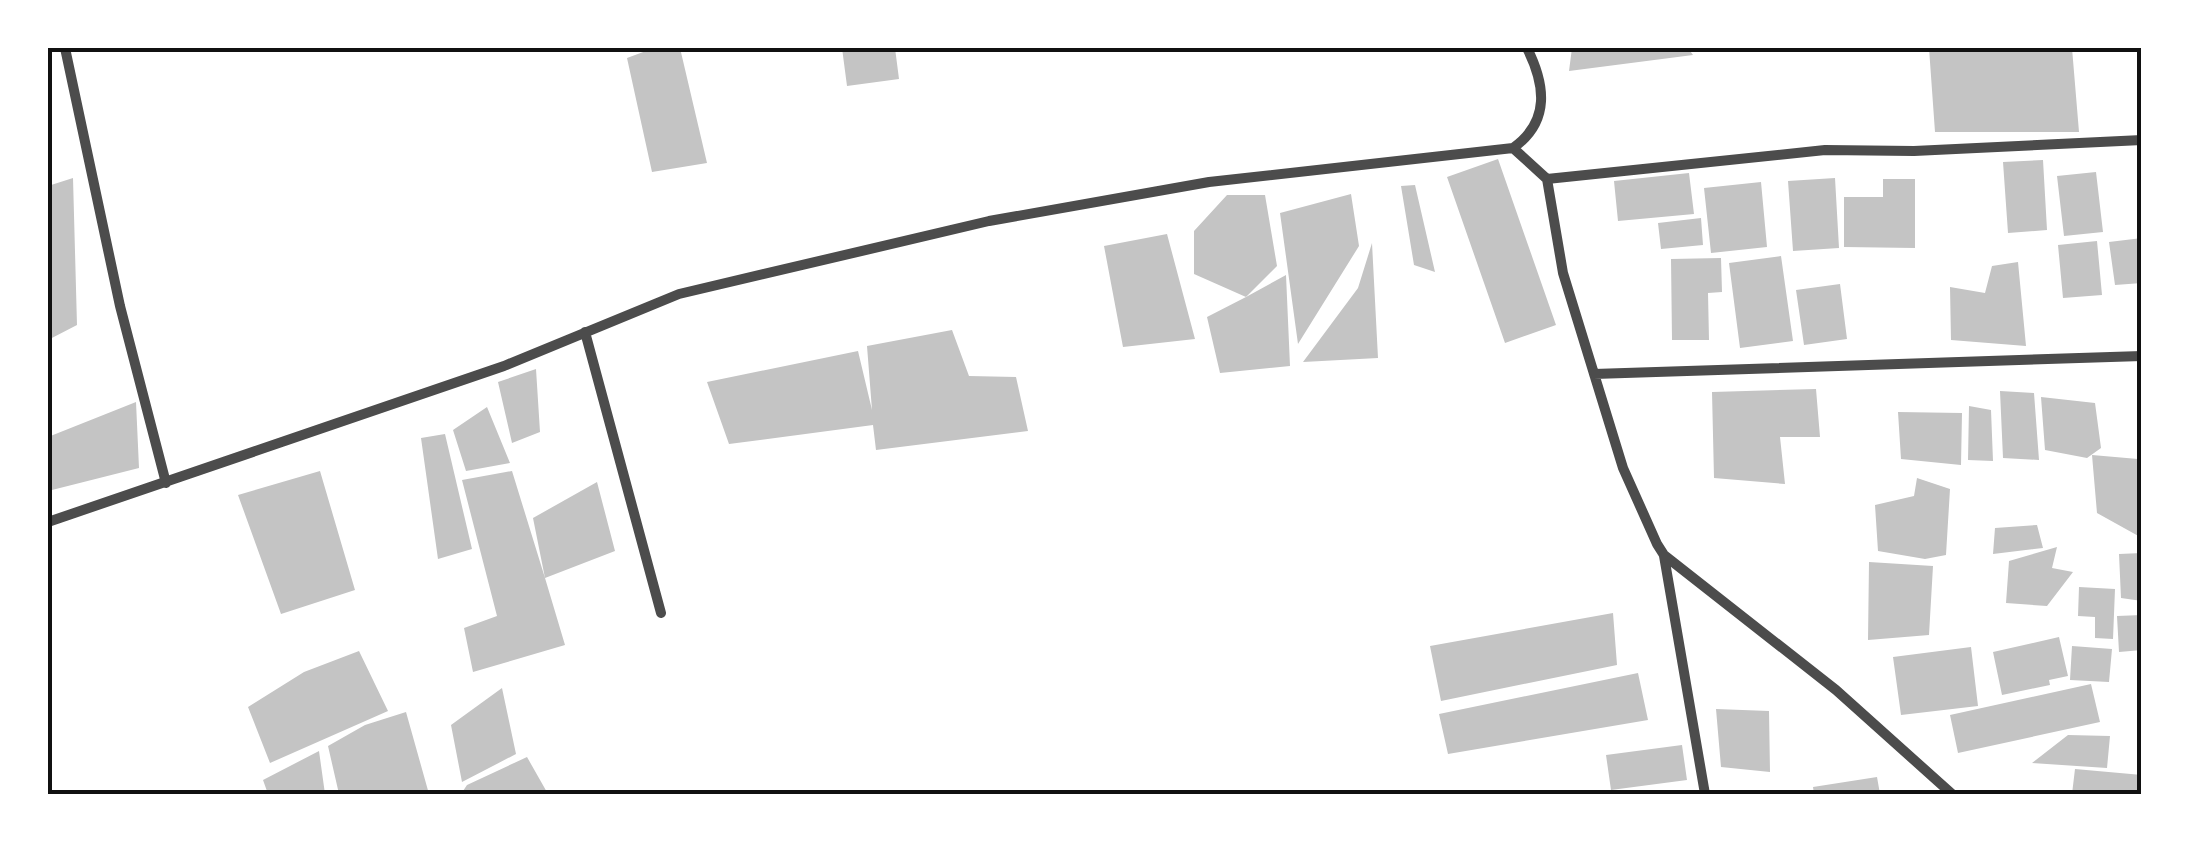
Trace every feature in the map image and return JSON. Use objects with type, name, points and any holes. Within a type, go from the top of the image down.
[{"type":"street","points":[[65,48],[120,306],[166,484]]},
{"type":"street","points":[[48,522],[504,366],[680,294],[989,222],[1210,182],[1514,148],[1525,140],[1543,105],[1542,78],[1527,48]]},
{"type":"street","points":[[1547,178],[1825,150],[1914,152],[2142,140]]},
{"type":"street","points":[[1514,148],[1547,178],[1562,272],[1623,468],[1664,556],[1705,794]]},
{"type":"street","points":[[585,332],[661,613]]},
{"type":"street","points":[[1594,374],[2142,356]]},
{"type":"street","points":[[1664,556],[1836,690],[1952,794]]},
{"type":"building","points":[[654,48],[680,48],[707,163],[652,172],[627,58]]},
{"type":"building","points":[[842,48],[895,48],[899,79],[847,86]]},
{"type":"building","points":[[1572,48],[1688,48],[1693,55],[1569,71]]},
{"type":"building","points":[[1929,48],[2072,48],[2079,132],[1935,132]]},
{"type":"building","points":[[1498,159],[1556,325],[1505,343],[1447,177]]},
{"type":"building","points":[[2043,160],[2047,230],[2008,233],[2003,162]]},
{"type":"building","points":[[2096,172],[2103,232],[2064,236],[2057,176]]},
{"type":"building","points":[[1689,173],[1694,214],[1618,221],[1614,181]]},
{"type":"building","points":[[73,178],[77,325],[48,340],[48,186]]},
{"type":"building","points":[[1835,178],[1839,248],[1793,251],[1788,181]]},
{"type":"building","points":[[1883,179],[1915,179],[1915,248],[1844,247],[1844,197],[1883,197]]},
{"type":"building","points":[[1761,182],[1767,247],[1711,253],[1704,188]]},
{"type":"building","points":[[1415,185],[1435,272],[1414,265],[1401,186]]},
{"type":"building","points":[[1351,194],[1359,246],[1298,344],[1280,213]]},
{"type":"building","points":[[1227,195],[1265,195],[1277,266],[1246,297],[1194,274],[1194,231]]},
{"type":"building","points":[[1701,218],[1703,245],[1661,249],[1658,223]]},
{"type":"building","points":[[1167,234],[1195,339],[1123,347],[1104,246]]},
{"type":"building","points":[[2142,238],[2142,283],[2115,285],[2109,242]]},
{"type":"building","points":[[2097,241],[2102,295],[2063,298],[2058,245]]},
{"type":"building","points":[[1372,243],[1378,358],[1303,362],[1358,288]]},
{"type":"building","points":[[1781,256],[1793,341],[1740,348],[1729,263]]},
{"type":"building","points":[[1721,258],[1722,292],[1708,293],[1709,340],[1672,340],[1671,259]]},
{"type":"building","points":[[2018,262],[2026,346],[1951,340],[1950,287],[1985,293],[1992,266]]},
{"type":"building","points":[[1286,275],[1290,366],[1220,373],[1207,317]]},
{"type":"building","points":[[1840,284],[1847,339],[1804,345],[1796,290]]},
{"type":"building","points":[[952,330],[969,376],[1016,377],[1028,431],[876,450],[873,425],[729,444],[707,382],[858,351],[872,410],[867,346]]},
{"type":"building","points":[[536,369],[540,432],[512,443],[498,382]]},
{"type":"building","points":[[1816,389],[1820,437],[1780,437],[1785,484],[1714,478],[1712,392]]},
{"type":"building","points":[[2000,391],[2034,393],[2039,460],[2003,458]]},
{"type":"building","points":[[2041,397],[2095,403],[2101,448],[2087,458],[2045,450]]},
{"type":"building","points":[[136,402],[139,468],[48,491],[48,437]]},
{"type":"building","points":[[1969,406],[1991,410],[1993,461],[1968,460]]},
{"type":"building","points":[[487,407],[510,463],[466,471],[453,430]]},
{"type":"building","points":[[1898,412],[1962,413],[1961,465],[1901,459]]},
{"type":"building","points":[[445,434],[472,549],[438,559],[421,438]]},
{"type":"building","points":[[2092,455],[2138,459],[2142,538],[2097,513]]},
{"type":"building","points":[[320,471],[355,590],[281,614],[238,495]]},
{"type":"building","points":[[512,471],[565,645],[473,672],[464,628],[497,616],[462,480]]},
{"type":"building","points":[[1917,478],[1950,489],[1946,555],[1925,559],[1878,551],[1875,505],[1914,496]]},
{"type":"building","points":[[597,482],[615,551],[545,578],[533,518]]},
{"type":"building","points":[[2037,525],[2043,548],[1993,554],[1995,528]]},
{"type":"building","points":[[2057,547],[2052,568],[2073,572],[2047,606],[2006,603],[2009,561]]},
{"type":"building","points":[[2142,553],[2142,601],[2121,598],[2119,554]]},
{"type":"building","points":[[1869,562],[1933,566],[1929,635],[1868,640]]},
{"type":"building","points":[[2079,587],[2115,589],[2113,639],[2095,638],[2095,617],[2078,616]]},
{"type":"building","points":[[1613,613],[1617,665],[1441,701],[1430,646]]},
{"type":"building","points":[[2142,615],[2142,650],[2119,652],[2117,616]]},
{"type":"building","points":[[2059,637],[2068,676],[2049,680],[2050,685],[2002,695],[1993,652]]},
{"type":"building","points":[[2072,646],[2112,649],[2109,682],[2070,680]]},
{"type":"building","points":[[1971,647],[1978,706],[1901,715],[1893,657]]},
{"type":"building","points":[[359,651],[388,711],[270,763],[248,707],[304,672]]},
{"type":"building","points":[[1638,673],[1648,720],[1448,754],[1439,714]]},
{"type":"building","points":[[2091,684],[2100,722],[1958,753],[1950,715]]},
{"type":"building","points":[[502,688],[516,754],[462,782],[451,725]]},
{"type":"building","points":[[1716,709],[1769,711],[1770,772],[1721,767]]},
{"type":"building","points":[[406,712],[429,794],[339,794],[328,746],[365,725]]},
{"type":"building","points":[[2068,735],[2110,736],[2107,768],[2032,763]]},
{"type":"building","points":[[1682,745],[1687,780],[1611,790],[1606,755]]},
{"type":"building","points":[[319,751],[325,794],[268,794],[263,780]]},
{"type":"building","points":[[527,757],[548,794],[461,794],[467,785]]},
{"type":"building","points":[[2075,769],[2142,775],[2142,794],[2072,794]]},
{"type":"building","points":[[1877,777],[1880,794],[1814,794],[1813,787]]}]
